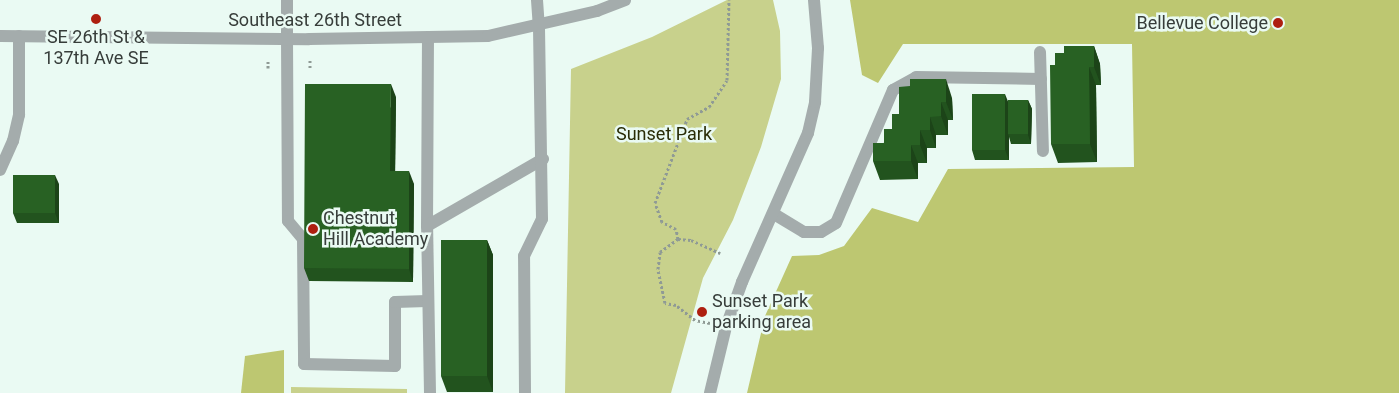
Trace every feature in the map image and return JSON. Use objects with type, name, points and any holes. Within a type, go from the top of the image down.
[{"type":"street","points":[[287,0],[288,221],[303,239],[304,364],[395,366],[395,302],[427,301]]},
{"type":"street","points":[[525,393],[524,256],[542,219],[544,158],[537,0]]},
{"type":"street","name":"Southeast 26th Street","points":[[0,36],[428,38],[488,36],[539,26],[597,11],[625,0]]},
{"type":"street","points":[[710,393],[726,327],[742,282],[774,214],[808,134],[815,102],[818,48],[814,0]]},
{"type":"street","points":[[0,170],[13,141],[19,115],[18,36]]},
{"type":"street","points":[[428,38],[429,94],[425,104],[430,393]]},
{"type":"street","points":[[1040,52],[1043,150]]},
{"type":"street","points":[[774,214],[804,232],[821,232],[836,223],[893,90],[916,77],[1040,79]]},
{"type":"street","points":[[426,226],[544,158]]},
{"type":"path","points":[[678,239],[676,229],[662,222],[655,203],[687,119],[709,107],[727,80],[729,0]]},
{"type":"path","points":[[310,60],[310,68]]},
{"type":"path","points":[[268,61],[268,68]]},
{"type":"path","points":[[720,253],[690,240],[678,239],[660,252],[658,269],[665,303],[676,305],[695,320],[726,327]]},
{"type":"green space","name":"Sunset Park","points":[[727,0],[773,0],[780,31],[781,79],[761,147],[733,220],[703,278],[671,393],[565,393],[571,69],[652,37]]},
{"type":"green space","points":[[850,0],[1399,0],[1399,393],[747,393],[765,316],[792,256],[819,255],[844,246],[872,208],[918,222],[948,169],[1134,167],[1132,44],[903,44],[878,83],[862,75]]},
{"type":"green space","points":[[284,350],[284,393],[241,393],[245,356]]},
{"type":"green space","points":[[291,387],[407,389],[407,393],[291,393]]},
{"type":"building","points":[[1064,46],[1094,46],[1094,67],[1089,67],[1090,144],[1051,144],[1050,65],[1055,65],[1055,53],[1064,53]]},
{"type":"building","points":[[910,79],[946,79],[946,102],[941,102],[941,116],[930,117],[930,130],[920,130],[920,145],[911,145],[911,161],[873,161],[873,143],[884,143],[884,129],[892,129],[892,114],[899,114],[899,87],[910,86]]},
{"type":"building","points":[[305,84],[391,84],[390,171],[409,171],[409,269],[304,268]]},
{"type":"building","points":[[972,94],[1005,94],[1005,150],[972,150]]},
{"type":"building","points":[[1008,100],[1028,100],[1028,134],[1008,134]]},
{"type":"building","points":[[13,175],[55,175],[55,213],[13,213]]},
{"type":"building","points":[[441,240],[487,240],[487,376],[441,376]]},
{"type":"place","name":"SE 26th St & 137th Ave SE","points":[[96,19]]},
{"type":"place","name":"Bellevue College","points":[[1278,23]]},
{"type":"place","name":"Chestnut Hill Academy","points":[[313,229]]},
{"type":"place","name":"Sunset Park parking area","points":[[702,312]]}]
